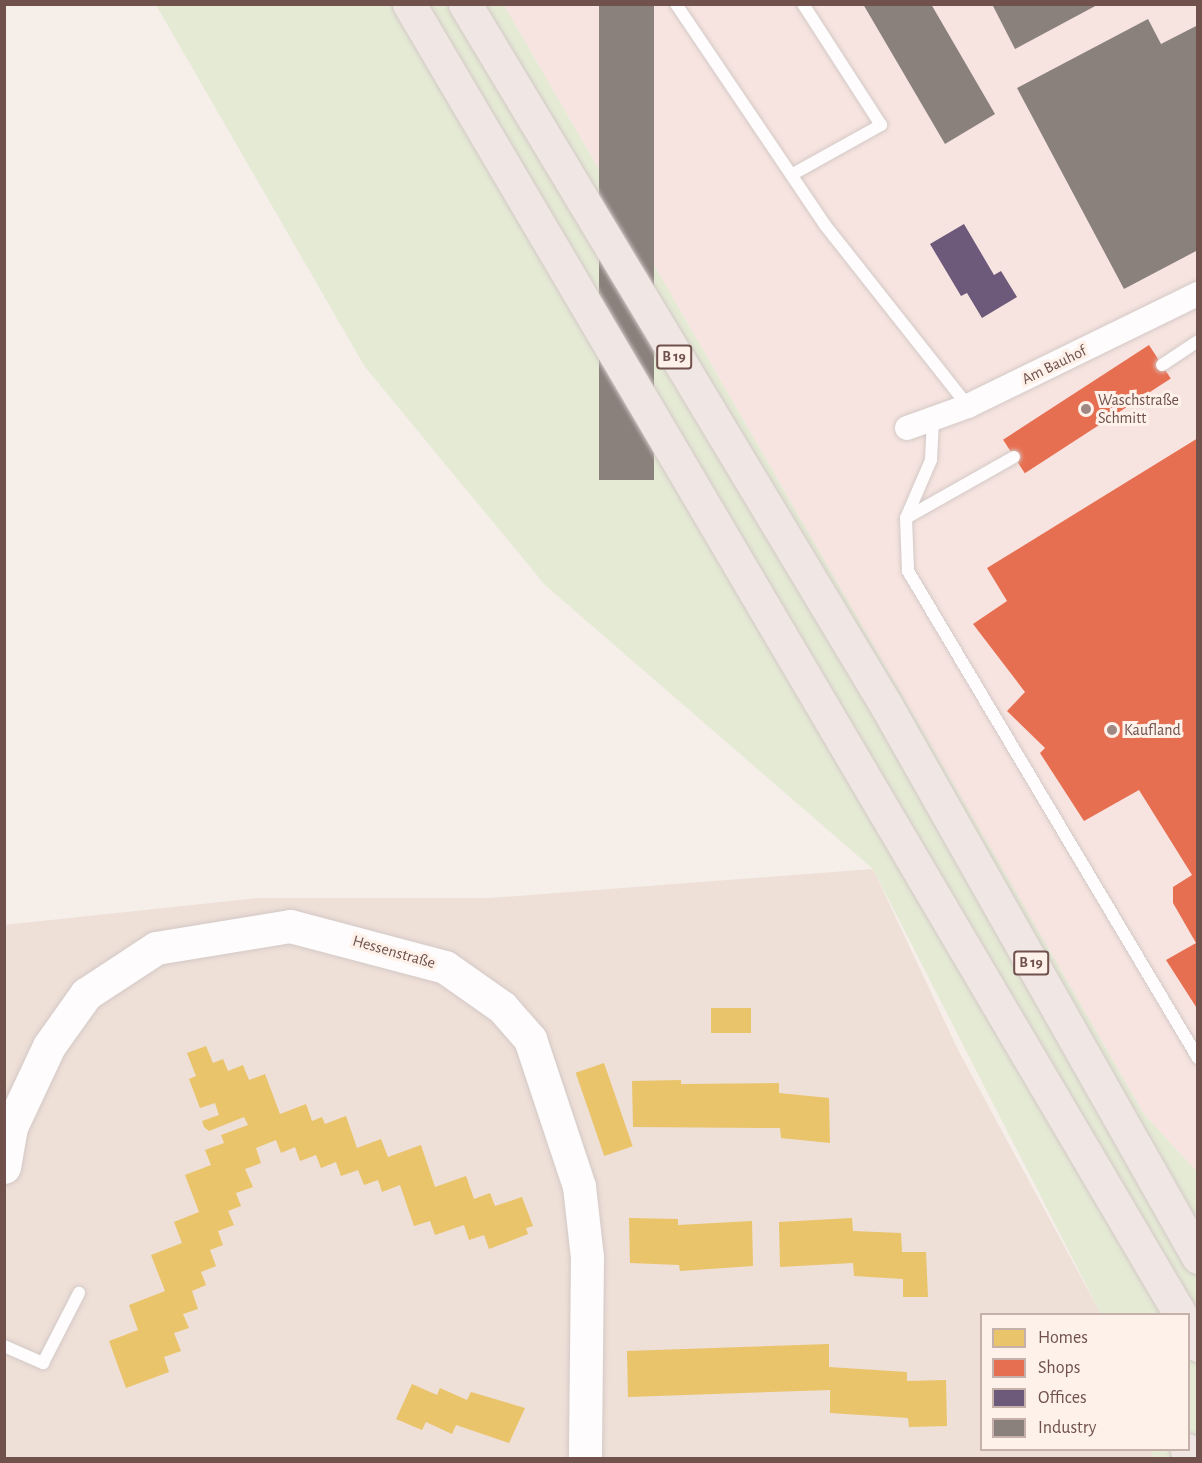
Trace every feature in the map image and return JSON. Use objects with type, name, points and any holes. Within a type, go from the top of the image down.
[{"type":"highway","points":[[409,4],[1179,1313]]},
{"type":"highway","name":"B 19","points":[[465,4],[887,707],[1187,1229],[1197,1257]]},
{"type":"highway","points":[[1159,1277],[1164,1313]]},
{"type":"street","name":"Am Bauhof","points":[[907,428],[968,406],[1197,294]]},
{"type":"street","name":"Hessenstraße","points":[[4,1167],[11,1127],[49,1046],[86,994],[156,948],[290,926],[445,967],[502,1007],[531,1039],[579,1185],[587,1257],[585,1458]]},
{"type":"lane","points":[[676,4],[793,174],[825,225],[968,406]]},
{"type":"lane","points":[[793,174],[881,125],[803,4]]},
{"type":"lane","points":[[1162,365],[1197,341]]},
{"type":"lane","points":[[933,419],[931,460],[906,518],[908,571],[1197,1058]]},
{"type":"lane","points":[[906,518],[1014,457]]},
{"type":"lane","points":[[4,1346],[43,1363],[79,1293]]},
{"type":"shaded area","points":[[504,5],[1197,5],[1197,1172],[1144,1114]]},
{"type":"shaded area","points":[[873,869],[958,1050],[1100,1313],[980,1313],[980,1451],[1151,1451],[1154,1458],[5,1458],[4,925],[258,898],[490,898]]},
{"type":"green space","points":[[156,5],[504,5],[1144,1114],[1197,1172],[1197,1458],[1154,1458],[1151,1451],[1190,1451],[1190,1313],[1100,1313],[873,869],[545,585],[365,367]]},
{"type":"building: Homes","points":[[711,1008],[751,1008],[751,1033],[711,1033]]},
{"type":"building: Homes","points":[[206,1046],[213,1063],[223,1059],[228,1071],[243,1065],[249,1080],[265,1074],[280,1114],[306,1104],[312,1121],[322,1117],[325,1124],[346,1116],[357,1148],[381,1139],[388,1157],[421,1145],[435,1187],[466,1176],[474,1199],[490,1193],[495,1206],[522,1197],[533,1226],[526,1228],[528,1234],[489,1249],[484,1235],[469,1240],[464,1225],[435,1235],[430,1221],[414,1226],[400,1185],[382,1192],[378,1180],[364,1185],[358,1170],[341,1176],[336,1162],[321,1168],[316,1155],[300,1161],[295,1147],[281,1153],[276,1140],[256,1148],[261,1163],[245,1169],[253,1187],[236,1193],[241,1206],[228,1211],[234,1225],[218,1231],[223,1245],[210,1250],[216,1266],[201,1272],[206,1285],[192,1291],[198,1309],[183,1314],[189,1328],[174,1333],[181,1351],[164,1357],[169,1372],[126,1388],[109,1341],[138,1330],[129,1305],[165,1291],[151,1255],[182,1243],[174,1222],[199,1212],[185,1175],[211,1165],[205,1150],[224,1143],[221,1135],[248,1125],[244,1117],[209,1131],[204,1127],[202,1121],[219,1115],[215,1103],[200,1108],[189,1079],[196,1076],[187,1053]]},
{"type":"building: Homes","points":[[604,1063],[633,1146],[604,1156],[576,1073]]},
{"type":"building: Homes","points":[[681,1080],[681,1084],[779,1083],[779,1093],[829,1098],[830,1143],[781,1138],[780,1128],[633,1127],[632,1081]]},
{"type":"building: Homes","points":[[629,1218],[678,1219],[678,1225],[752,1221],[753,1266],[680,1271],[679,1265],[630,1263]]},
{"type":"building: Homes","points":[[852,1218],[853,1231],[901,1233],[902,1252],[926,1252],[928,1297],[903,1297],[903,1279],[854,1276],[853,1263],[780,1267],[779,1222]]},
{"type":"building: Homes","points":[[829,1344],[829,1367],[907,1372],[907,1381],[946,1380],[947,1426],[909,1427],[908,1418],[830,1413],[830,1390],[628,1397],[627,1351]]},
{"type":"building: Homes","points":[[412,1384],[437,1395],[440,1388],[467,1400],[471,1392],[525,1408],[509,1443],[456,1425],[452,1434],[426,1422],[422,1430],[396,1419]]},
{"type":"building: Shops","name":"Waschstraße Schmitt","points":[[1149,345],[1171,379],[1025,473],[1003,440]]},
{"type":"building: Shops","name":"Kaufland","points":[[1198,438],[1198,1010],[1166,960],[1196,943],[1173,903],[1173,887],[1192,875],[1139,790],[1084,821],[1040,753],[1045,748],[1007,711],[1025,692],[973,624],[1007,601],[987,568]]},
{"type":"building: Offices","points":[[964,224],[994,275],[1001,271],[1017,297],[982,318],[967,293],[961,296],[930,244]]},
{"type":"building: Industry","points":[[599,4],[654,4],[654,480],[599,480]]},
{"type":"building: Industry","points":[[863,4],[931,4],[995,114],[945,144]]},
{"type":"building: Industry","points":[[992,4],[1099,4],[1015,49]]},
{"type":"building: Industry","points":[[1148,19],[1161,44],[1198,25],[1198,250],[1124,289],[1017,88]]},
{"type":"place","name":"Waschstraße Schmitt","points":[[1086,409]]},
{"type":"place","name":"Kaufland","points":[[1112,730]]}]
